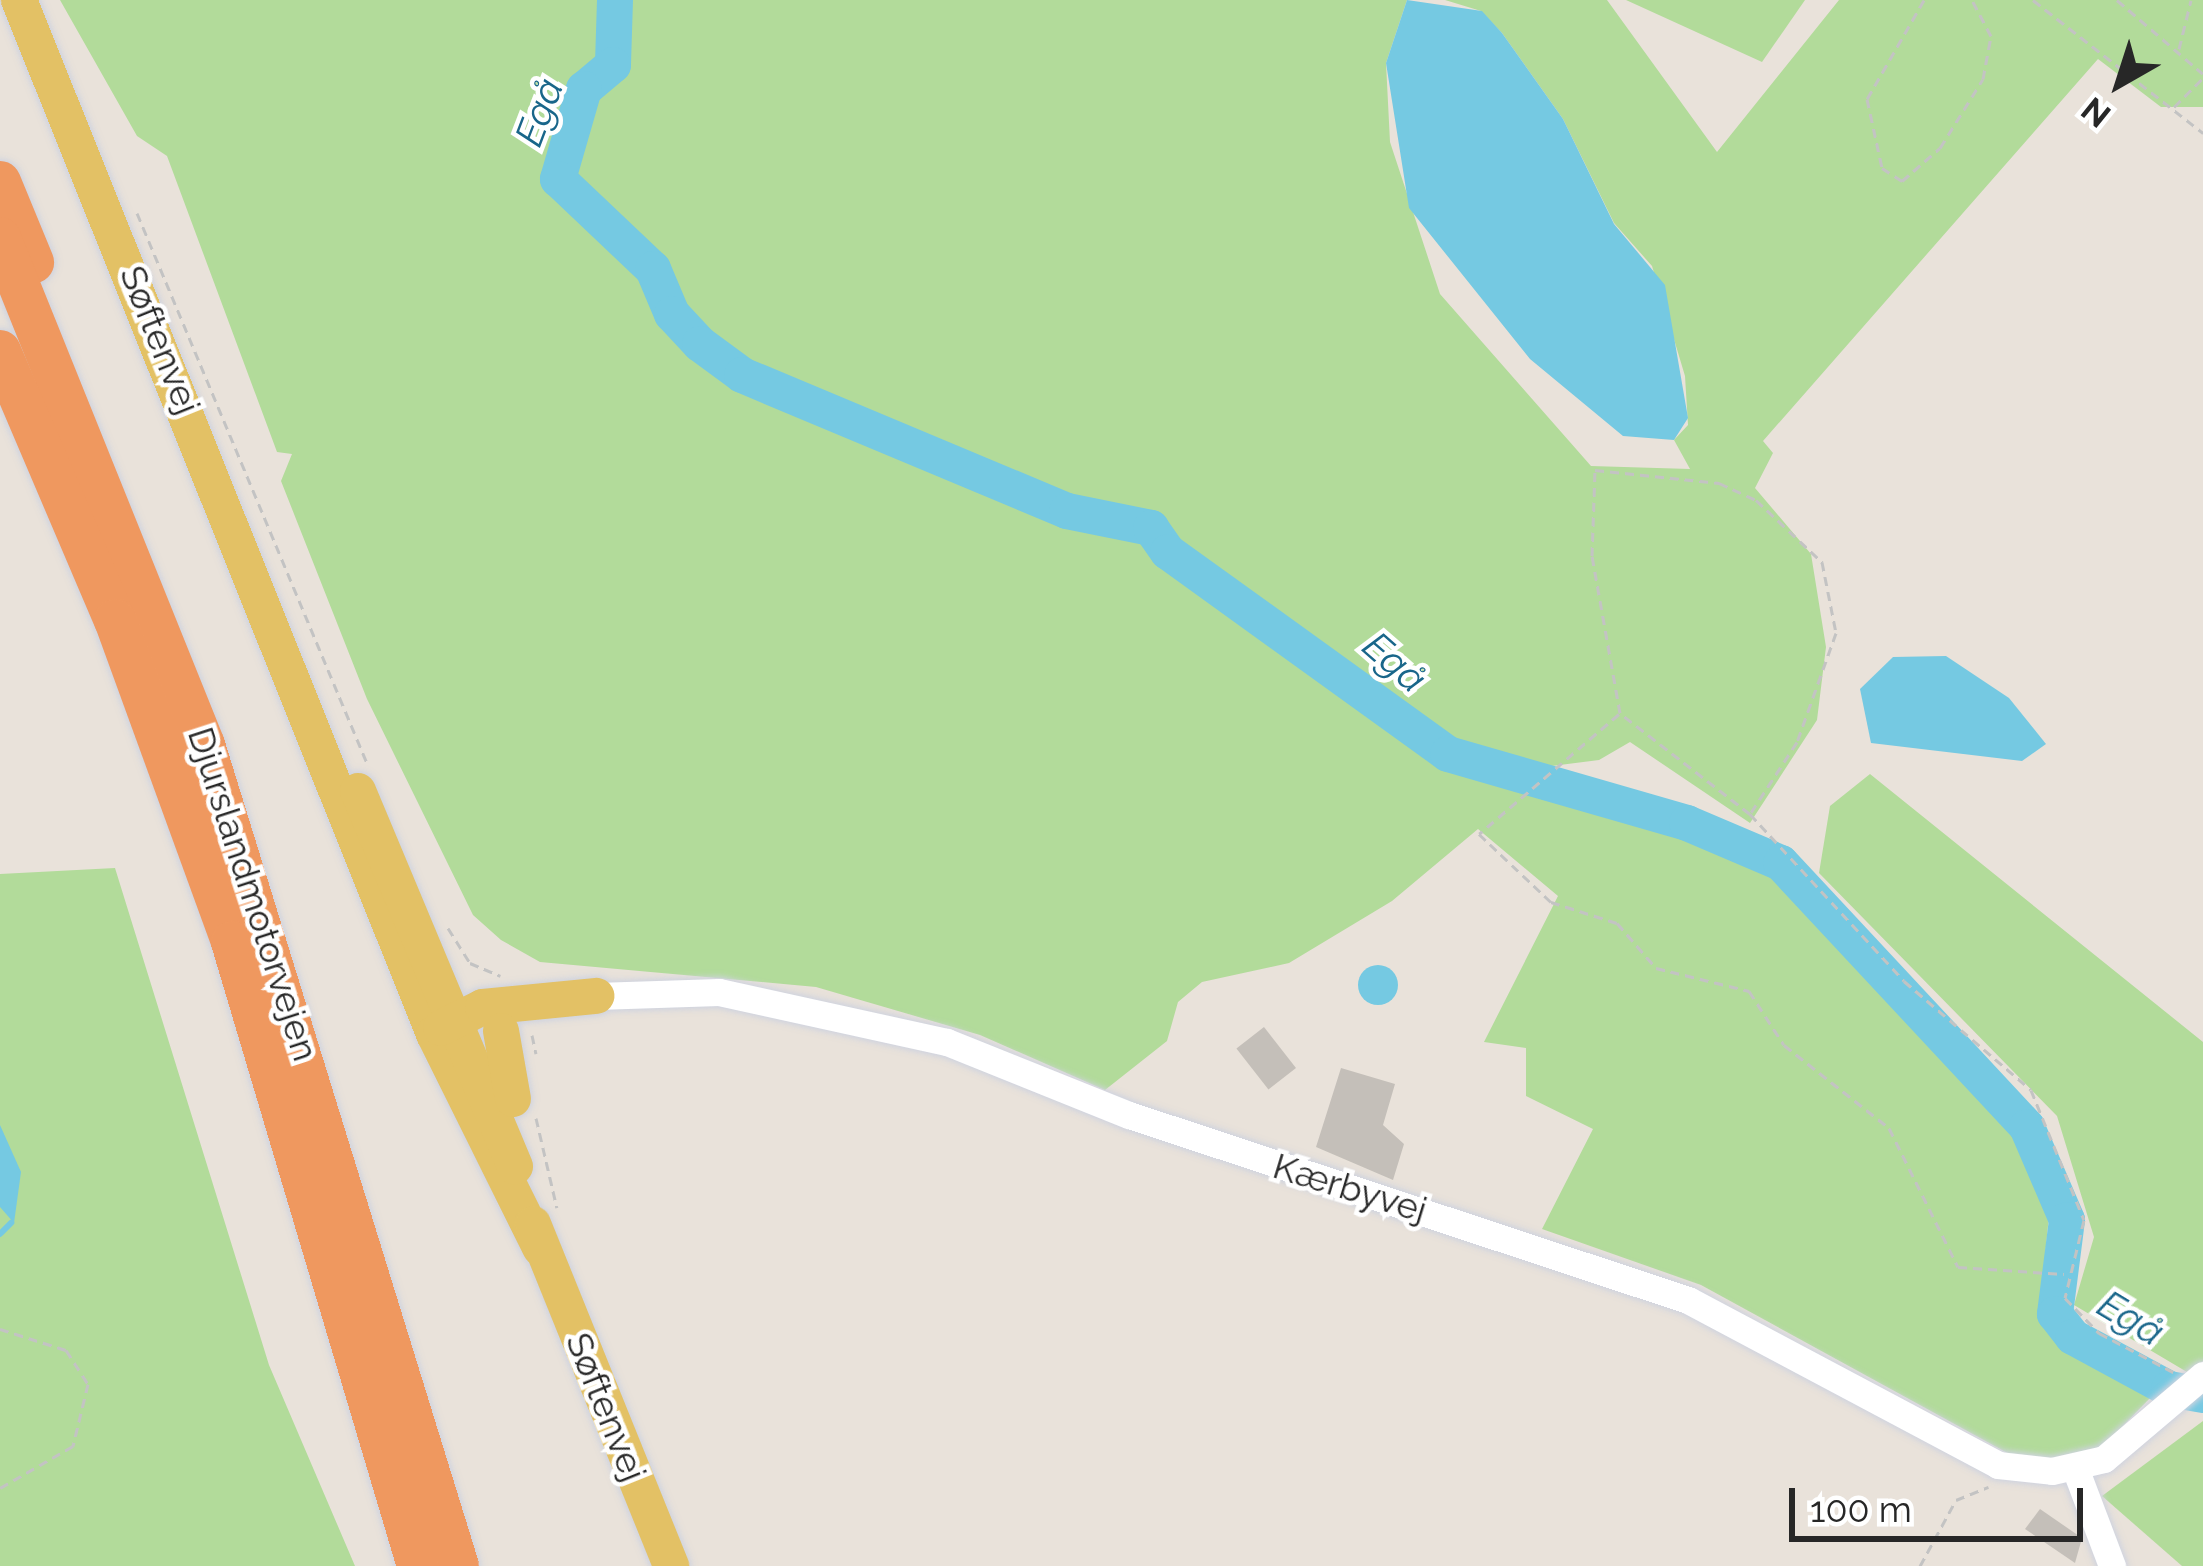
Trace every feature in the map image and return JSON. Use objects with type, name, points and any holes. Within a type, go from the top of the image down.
[{"type":"highway","points":[[0,182],[106,485]]},
{"type":"highway","name":"Djurslandmotorvejen","points":[[0,238],[106,485],[253,887],[458,1566]]},
{"type":"highway","name":"Djurslandmotorvejen","points":[[0,351],[18,418],[232,942],[417,1566]]},
{"type":"highway","points":[[0,361],[18,418]]},
{"type":"main road","name":"Søftenvej","points":[[19,0],[298,681],[464,1030],[535,1231],[671,1566]]},
{"type":"main road","points":[[535,1231],[464,1030],[596,996]]},
{"type":"street","name":"Kærbyvej","points":[[596,996],[719,992],[947,1042],[1151,1123],[1688,1300],[1998,1465],[2075,1468],[2121,1448],[2190,1386]]},
{"type":"street","points":[[2075,1468],[2112,1566]]},
{"type":"path","points":[[1924,0],[1868,99],[1882,168],[1902,181],[1940,148],[1983,79],[1990,36],[1972,0]]},
{"type":"path","points":[[2033,0],[2203,133]]},
{"type":"path","points":[[2117,0],[2203,76],[2173,109]]},
{"type":"path","points":[[2179,51],[2191,0]]},
{"type":"path","points":[[1750,814],[1797,742],[1836,633],[1822,562],[1756,500],[1687,473],[1595,470],[1592,556],[1620,713],[1750,814],[1904,981],[2031,1090],[2084,1220],[2066,1275],[2072,1310],[2099,1333],[2190,1386]]},
{"type":"path","points":[[1620,713],[1567,768],[1544,775],[1479,834],[1551,902],[1610,918],[1673,976],[1749,991],[1784,1045],[1889,1128],[1958,1267],[2050,1268],[2066,1275]]},
{"type":"path","points":[[0,1329],[76,1357],[88,1414],[60,1459],[0,1488]]},
{"type":"green space","points":[[60,0],[1407,0],[1386,63],[1390,142],[1440,294],[1591,466],[1690,469],[1674,440],[1688,425],[1685,376],[1652,266],[1614,223],[1563,119],[1502,33],[1481,11],[1445,0],[1607,0],[1717,152],[1839,0],[2203,0],[2203,107],[2161,107],[2098,59],[1763,441],[1773,453],[1755,488],[1811,554],[1826,647],[1817,720],[1750,823],[1630,742],[1599,760],[1536,768],[1529,785],[1762,856],[1828,920],[1862,972],[2010,1120],[2049,1215],[2041,1298],[2073,1348],[2156,1392],[2100,1449],[2033,1467],[1701,1285],[1542,1229],[1593,1129],[1526,1096],[1526,1048],[1484,1042],[1558,896],[1478,829],[1392,901],[1289,963],[1202,982],[1178,1002],[1167,1041],[1105,1090],[980,1035],[816,987],[540,962],[501,940],[473,915],[367,699],[281,481],[292,454],[277,452],[167,156],[137,136]]},
{"type":"green space","points":[[1626,0],[1805,0],[1762,62]]},
{"type":"green space","points":[[1870,774],[2203,1042],[2203,1361],[2187,1372],[2074,1305],[2094,1237],[2057,1116],[1819,873],[1830,806]]},
{"type":"green space","points":[[115,868],[269,1365],[355,1566],[0,1566],[0,874]]},
{"type":"green space","points":[[2203,1421],[2203,1566],[2182,1566],[2102,1496]]},
{"type":"water","points":[[1407,0],[1482,11],[1502,33],[1563,119],[1614,224],[1665,285],[1688,418],[1674,440],[1623,436],[1530,359],[1409,208],[1386,63]]},
{"type":"water","points":[[1946,656],[2009,698],[2046,744],[2022,761],[1871,743],[1860,689],[1893,657]]},
{"type":"water","points":[[1378,965],[1392,971],[1398,985],[1392,999],[1378,1005],[1364,999],[1358,985],[1364,971]]},
{"type":"water","points":[[0,1125],[21,1172],[14,1223],[0,1207]]},
{"type":"building","points":[[1264,1027],[1296,1068],[1268,1090],[1236,1049]]},
{"type":"building","points":[[1341,1068],[1395,1084],[1383,1125],[1404,1144],[1393,1180],[1316,1147]]},
{"type":"building","points":[[2040,1509],[2082,1538],[2075,1563],[2025,1529]]},
{"type":"waterway","name":"Egå","points":[[615,0],[613,65],[584,89],[558,179],[653,269],[672,314],[700,344],[742,375],[1067,511],[1151,528],[1168,552],[1448,754],[1687,823],[1781,863],[2027,1127],[2067,1220],[2055,1314],[2073,1337],[2169,1389],[2203,1395]]},
{"type":"waterway","points":[[0,1234],[11,1223]]}]
